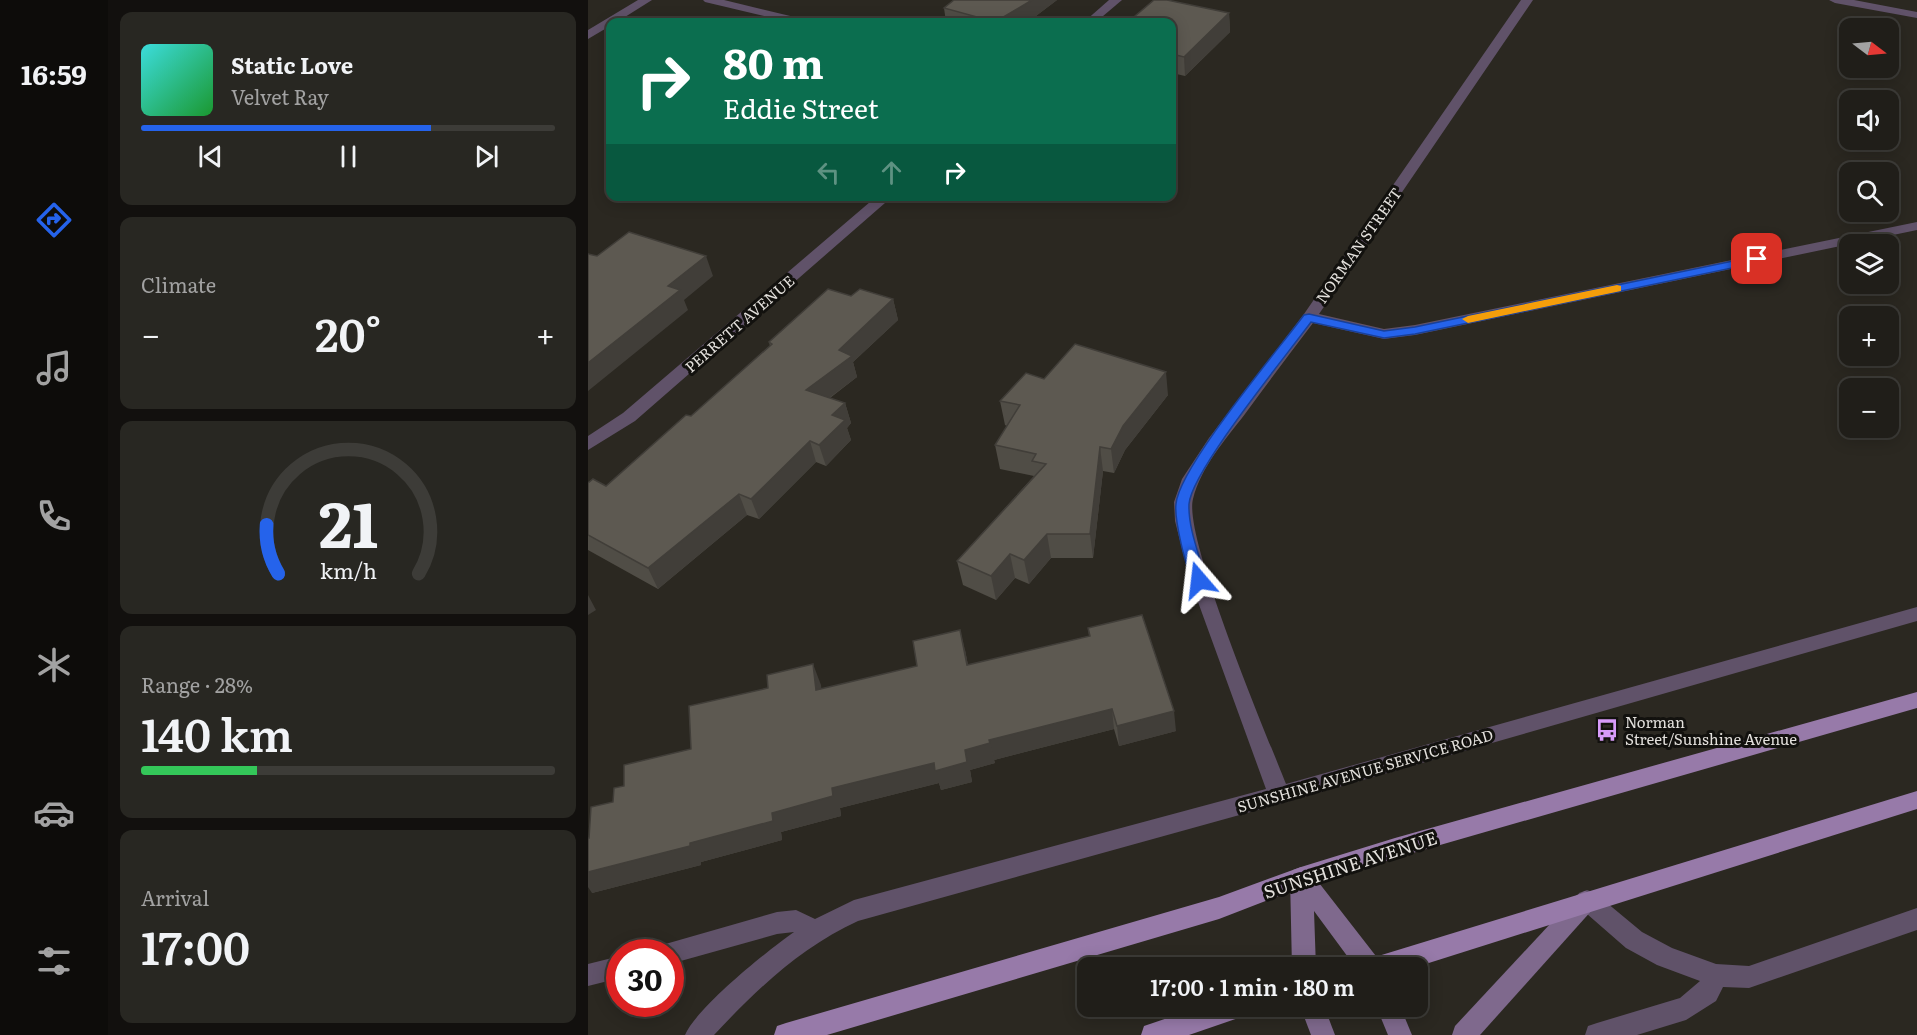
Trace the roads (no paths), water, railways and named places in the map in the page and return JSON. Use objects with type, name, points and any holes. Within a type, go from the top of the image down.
[{"type":"main road","name":"SUNSHINE AVENUE","points":[[786,1035],[1219,908],[1301,877],[1406,844],[1917,700]]},
{"type":"main road","points":[[1408,957],[1917,800]]},
{"type":"main road","points":[[1153,1035],[1208,1017]]},
{"type":"street","points":[[615,18],[646,0]]},
{"type":"street","points":[[709,0],[786,18]]},
{"type":"street","points":[[1094,18],[1116,0]]},
{"type":"street","name":"NORMAN STREET","points":[[1280,795],[1189,550],[1183,502],[1191,479],[1215,442],[1309,317],[1527,0]]},
{"type":"street","points":[[1836,0],[1917,15]]},
{"type":"street","points":[[588,34],[606,23]]},
{"type":"street","name":"PERRETT AVENUE","points":[[588,444],[629,417],[880,201]]},
{"type":"street","points":[[1309,317],[1384,334],[1415,330],[1917,226]]},
{"type":"street","name":"SUNSHINE AVENUE SERVICE ROAD","points":[[697,1035],[789,949],[831,920],[854,911],[1280,795],[1917,614]]},
{"type":"street","points":[[1301,877],[1304,957]]},
{"type":"street","points":[[1301,877],[1364,957]]},
{"type":"street","points":[[1464,1035],[1587,900],[1634,940],[1665,957],[1716,975],[1749,977],[1917,919]]},
{"type":"street","points":[[684,949],[777,923],[796,921],[815,930]]},
{"type":"street","points":[[588,975],[606,970]]},
{"type":"street","points":[[1598,1035],[1686,1008],[1707,993],[1716,975]]},
{"type":"street","points":[[1316,1017],[1323,1035]]},
{"type":"street","points":[[1393,1017],[1400,1035]]},
{"type":"place","name":"Norman Street/Sunshine Avenue","points":[[1607,730]]}]
